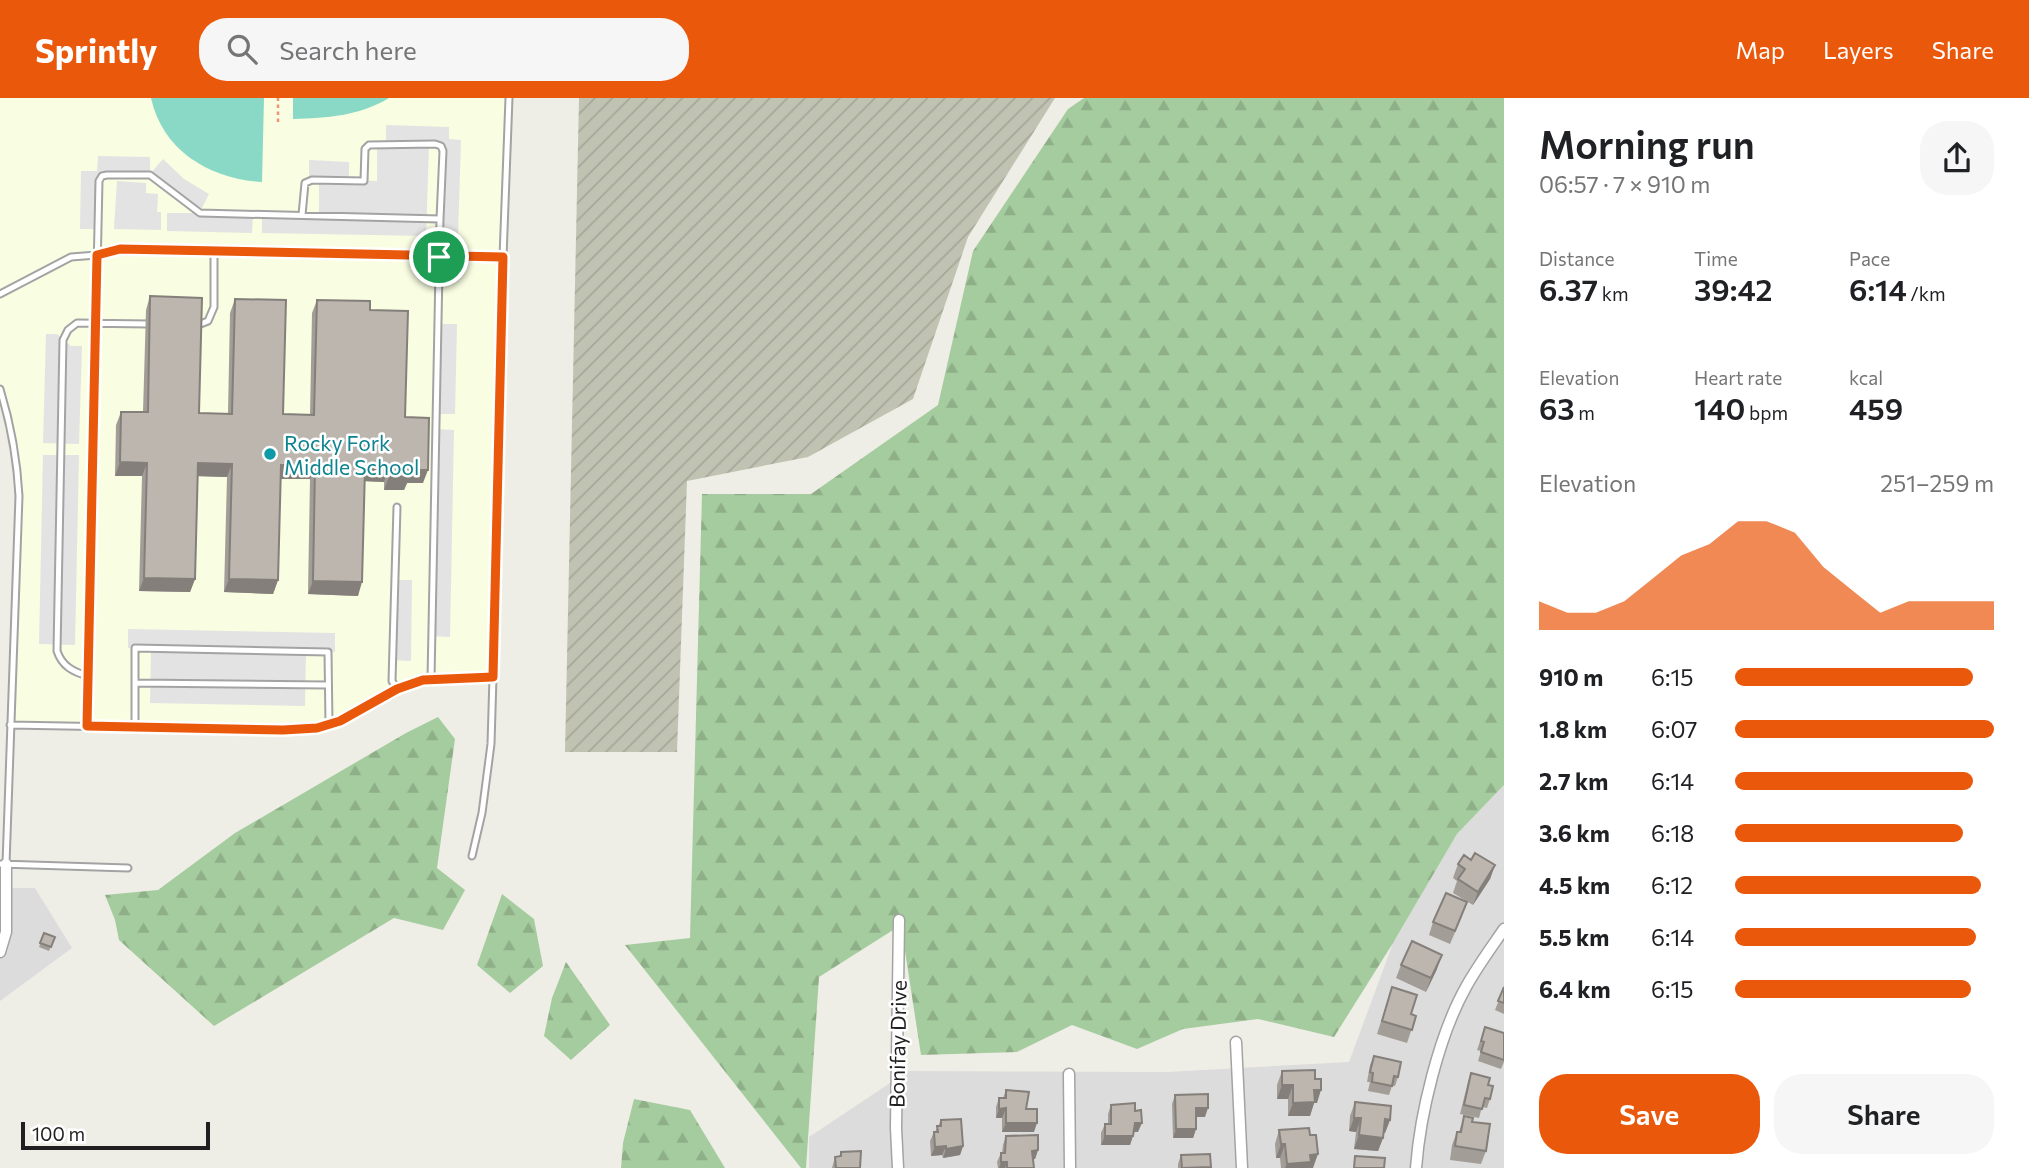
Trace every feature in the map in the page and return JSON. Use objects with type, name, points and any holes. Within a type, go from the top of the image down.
[{"type":"street","points":[[0,952],[6,932],[3,864]]},
{"type":"street","name":"Bonifay Drive","points":[[898,1168],[896,1128],[899,920]]},
{"type":"street","points":[[1416,1168],[1418,1142],[1444,1038],[1465,988],[1504,929]]},
{"type":"street","points":[[1236,1042],[1242,1168]]},
{"type":"street","points":[[1069,1074],[1070,1168]]},
{"type":"lane","points":[[472,856],[482,813],[491,744],[509,98]]},
{"type":"lane","points":[[302,215],[305,183],[312,180],[364,181],[365,149],[369,145],[441,146],[431,679]]},
{"type":"lane","points":[[87,726],[99,181],[102,176],[150,175],[200,213],[440,219]]},
{"type":"lane","points":[[0,294],[71,257],[97,255],[120,249],[503,257]]},
{"type":"lane","points":[[186,325],[199,325],[208,321],[214,307],[214,251]]},
{"type":"lane","points":[[88,676],[77,673],[60,661],[57,651],[63,340],[68,330],[77,323],[160,324]]},
{"type":"lane","points":[[0,389],[11,425],[19,496],[3,864],[128,868]]},
{"type":"lane","points":[[397,507],[391,681],[397,689]]},
{"type":"lane","points":[[135,727],[136,648],[328,652],[329,724]]},
{"type":"lane","points":[[10,725],[283,730],[317,728],[358,713],[397,689],[431,679],[493,677]]},
{"type":"lane","points":[[136,683],[327,685]]},
{"type":"path","points":[[278,98],[278,122]]},
{"type":"shaded area","points":[[0,98],[508,98],[493,677],[431,679],[397,689],[329,724],[283,730],[10,725],[17,560],[17,461],[0,389]]},
{"type":"shaded area","points":[[579,98],[1055,98],[968,237],[913,399],[808,457],[687,481],[677,752],[565,752]]},
{"type":"shaded area","points":[[386,125],[449,127],[449,139],[461,140],[458,237],[440,237],[441,146],[429,145],[426,236],[262,233],[262,214],[319,216],[319,180],[309,179],[309,160],[349,162],[349,180],[377,181],[377,143],[386,143]]},
{"type":"shaded area","points":[[98,156],[150,157],[150,174],[163,159],[184,179],[209,194],[200,212],[253,214],[252,233],[167,231],[167,213],[198,213],[156,178],[100,175],[99,229],[80,229],[81,171],[97,171]]},
{"type":"shaded area","points":[[117,181],[146,183],[146,193],[158,194],[157,212],[161,212],[161,230],[114,229]]},
{"type":"shaded area","points":[[438,324],[457,324],[455,414],[436,414]]},
{"type":"shaded area","points":[[46,334],[57,334],[71,346],[82,346],[79,444],[43,443]]},
{"type":"shaded area","points":[[436,429],[454,430],[450,637],[432,636]]},
{"type":"shaded area","points":[[43,455],[79,455],[75,645],[39,644]]},
{"type":"shaded area","points":[[395,580],[412,580],[411,661],[392,660]]},
{"type":"shaded area","points":[[128,629],[335,633],[335,652],[306,652],[305,706],[150,703],[151,649],[128,648]]},
{"type":"shaded area","points":[[1504,785],[1504,1168],[809,1168],[809,1137],[908,1071],[1166,1072],[1349,1062],[1393,943],[1457,834]]},
{"type":"shaded area","points":[[0,888],[35,888],[72,948],[0,1001]]},
{"type":"green space","points":[[151,98],[264,98],[262,182],[225,175],[192,159],[178,148],[166,133]]},
{"type":"green space","points":[[293,98],[389,98],[354,112],[330,117],[293,119]]},
{"type":"green space","points":[[1084,98],[1504,98],[1504,785],[1457,834],[1334,1037],[1258,1019],[1183,1029],[1137,1049],[1072,1025],[1017,1052],[921,1055],[901,925],[819,977],[806,1168],[801,1168],[625,945],[690,938],[702,494],[811,494],[938,405],[973,251],[1068,109]]},
{"type":"green space","points":[[438,717],[455,739],[437,868],[465,890],[443,930],[394,918],[214,1026],[119,940],[115,920],[105,895],[158,890],[235,833]]},
{"type":"green space","points":[[502,894],[534,919],[543,966],[510,993],[477,965]]},
{"type":"green space","points":[[566,962],[610,1025],[571,1060],[544,1036],[552,998]]},
{"type":"green space","points":[[634,1099],[690,1110],[725,1168],[621,1168],[623,1143]]},
{"type":"building","name":"Rocky Fork Middle School","points":[[150,296],[202,298],[199,413],[232,414],[235,299],[286,300],[283,414],[314,415],[317,300],[370,301],[370,310],[408,311],[405,417],[429,418],[428,470],[409,470],[409,477],[389,476],[389,468],[365,468],[362,582],[313,581],[315,466],[281,465],[278,580],[229,579],[232,464],[198,463],[195,579],[144,578],[147,463],[120,462],[121,412],[148,412]]},
{"type":"building","points":[[1475,853],[1495,865],[1478,892],[1458,879],[1465,869],[1458,864],[1464,855],[1471,860]]},
{"type":"building","points":[[1446,893],[1467,902],[1455,931],[1433,922]]},
{"type":"building","points":[[44,933],[55,937],[51,947],[40,943]]},
{"type":"building","points":[[1412,941],[1442,955],[1431,978],[1401,965]]},
{"type":"building","points":[[1392,987],[1417,995],[1411,1014],[1416,1016],[1412,1030],[1382,1021]]},
{"type":"building","points":[[1504,987],[1504,1003],[1498,1001]]},
{"type":"building","points":[[1485,1027],[1504,1033],[1504,1060],[1481,1052]]},
{"type":"building","points":[[1374,1056],[1401,1062],[1398,1077],[1394,1076],[1392,1086],[1372,1082],[1373,1073],[1370,1072]]},
{"type":"building","points":[[1315,1070],[1315,1079],[1321,1079],[1321,1090],[1314,1090],[1315,1102],[1293,1103],[1293,1085],[1282,1085],[1282,1071]]},
{"type":"building","points":[[1471,1073],[1490,1078],[1488,1085],[1493,1086],[1490,1099],[1485,1098],[1482,1109],[1464,1105]]},
{"type":"building","points":[[1006,1090],[1029,1092],[1026,1109],[1037,1109],[1037,1123],[1006,1123],[1006,1108],[999,1109],[999,1098],[1006,1098]]},
{"type":"building","points":[[1208,1094],[1208,1108],[1196,1108],[1196,1129],[1176,1129],[1175,1095]]},
{"type":"building","points":[[1355,1102],[1391,1106],[1390,1120],[1385,1119],[1383,1138],[1359,1135],[1361,1118],[1354,1118]]},
{"type":"building","points":[[1135,1103],[1135,1111],[1141,1110],[1142,1123],[1135,1123],[1133,1136],[1105,1136],[1105,1124],[1111,1124],[1111,1105]]},
{"type":"building","points":[[1464,1116],[1473,1118],[1472,1122],[1490,1124],[1486,1151],[1455,1146],[1457,1132],[1461,1132]]},
{"type":"building","points":[[961,1119],[963,1146],[946,1149],[946,1146],[935,1147],[934,1132],[938,1132],[937,1126],[941,1126],[941,1120]]},
{"type":"building","points":[[1309,1128],[1310,1135],[1316,1135],[1318,1154],[1310,1155],[1311,1162],[1287,1164],[1285,1144],[1281,1144],[1279,1130]]},
{"type":"building","points":[[1038,1135],[1038,1150],[1032,1151],[1034,1168],[1007,1168],[1007,1162],[1001,1162],[1001,1153],[1005,1153],[1006,1136]]},
{"type":"building","points":[[861,1151],[860,1168],[836,1168],[835,1157],[841,1156],[841,1152]]},
{"type":"building","points":[[1210,1154],[1211,1167],[1182,1168],[1181,1155]]},
{"type":"building","points":[[1355,1156],[1385,1158],[1384,1168],[1354,1168]]},
{"type":"place","name":"Rocky Fork Middle School","points":[[270,454]]},
{"type":"route","points":[[120,249],[439,257],[503,257],[493,677],[423,680],[397,689],[358,713],[317,728],[283,730],[87,726],[97,255],[120,249]]}]
